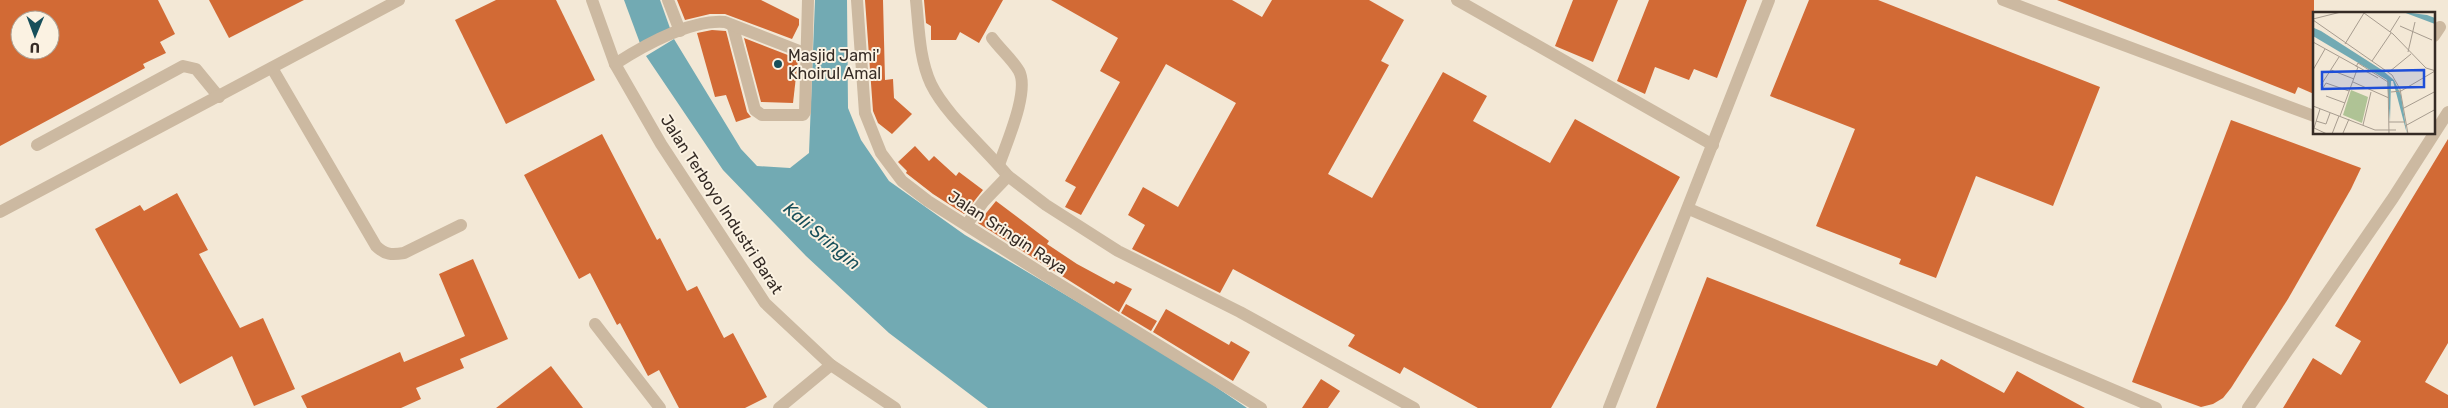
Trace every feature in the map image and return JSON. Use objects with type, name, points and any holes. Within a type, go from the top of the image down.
[{"type":"street","points":[[0,212],[399,0]]},
{"type":"street","name":"Jalan Terboyo Industri Barat","points":[[592,0],[615,64],[661,144],[765,303],[831,364],[895,408]]},
{"type":"street","points":[[668,0],[678,31]]},
{"type":"street","points":[[734,27],[755,110],[758,114],[803,115],[805,112],[808,0]]},
{"type":"street","name":"Jalan Sringin Raya","points":[[857,0],[864,113],[881,153],[902,180],[928,201],[1261,408]]},
{"type":"street","points":[[916,0],[922,56],[930,82],[939,98],[1008,176],[1046,205],[1118,251],[1240,312],[1414,408]]},
{"type":"street","points":[[1457,0],[1713,145]]},
{"type":"street","points":[[1609,408],[1769,0]]},
{"type":"street","points":[[2003,0],[2313,116]]},
{"type":"street","points":[[615,64],[678,31],[716,22],[807,54]]},
{"type":"street","points":[[992,38],[1020,72],[1022,82],[1022,96],[999,165]]},
{"type":"street","points":[[37,145],[183,66],[196,69],[219,97]]},
{"type":"street","points":[[272,68],[376,246],[382,252],[395,255],[404,253],[461,225]]},
{"type":"street","points":[[2436,131],[2448,112]]},
{"type":"street","points":[[2248,408],[2393,198],[2433,135]]},
{"type":"street","points":[[967,224],[984,201],[1008,176]]},
{"type":"street","points":[[1689,208],[2156,408]]},
{"type":"street","points":[[595,324],[660,408]]},
{"type":"street","points":[[780,408],[831,364]]},
{"type":"water","points":[[624,0],[660,0],[671,31],[641,46]]},
{"type":"water","name":"Kali Sringin","points":[[815,0],[847,0],[848,108],[861,140],[889,181],[965,235],[1185,366],[1247,408],[988,408],[889,333],[806,256],[723,170],[646,56],[674,39],[741,149],[757,166],[790,168],[809,153]]},
{"type":"building","points":[[0,0],[158,0],[175,34],[160,42],[166,53],[143,64],[145,68],[0,146]]},
{"type":"building","points":[[209,0],[304,0],[229,38]]},
{"type":"building","points":[[496,0],[556,0],[595,80],[506,124],[455,20]]},
{"type":"building","points":[[677,0],[761,0],[799,19],[799,25],[792,39],[725,14],[710,14],[685,20]]},
{"type":"building","points":[[865,0],[883,0],[885,80],[893,79],[894,98],[912,114],[892,134],[878,123],[873,111]]},
{"type":"building","points":[[924,0],[1003,0],[979,43],[960,32],[956,40],[931,40],[931,26],[926,23]]},
{"type":"building","points":[[1051,0],[1232,0],[1262,17],[1272,0],[1369,0],[1404,20],[1381,61],[1389,65],[1328,174],[1372,198],[1443,72],[1487,96],[1473,121],[1550,163],[1575,119],[1680,177],[1551,408],[1478,408],[1404,367],[1400,374],[1348,346],[1355,335],[1233,269],[1220,293],[1132,249],[1145,225],[1128,215],[1143,187],[1178,207],[1236,103],[1166,64],[1081,215],[1065,207],[1076,187],[1065,181],[1120,82],[1100,71],[1118,38]]},
{"type":"building","points":[[1573,0],[1618,0],[1593,62],[1555,46]]},
{"type":"building","points":[[1649,0],[1747,0],[1717,78],[1694,69],[1689,80],[1655,67],[1645,94],[1617,81]]},
{"type":"building","points":[[1809,0],[1878,0],[2100,87],[2053,206],[1976,176],[1936,278],[1899,264],[1901,259],[1816,226],[1855,129],[1770,96]]},
{"type":"building","points":[[2057,0],[2314,0],[2313,94],[2298,87],[2295,94]]},
{"type":"building","points":[[712,30],[726,31],[747,112],[751,117],[736,122],[726,95],[715,97],[697,33]]},
{"type":"building","points":[[744,38],[798,59],[793,103],[761,102]]},
{"type":"building","points":[[2231,120],[2361,168],[2288,299],[2231,388],[2223,398],[2213,404],[2201,407],[2132,382]]},
{"type":"building","points":[[602,134],[657,240],[660,238],[687,291],[697,286],[724,338],[733,333],[767,397],[745,408],[679,408],[659,370],[648,376],[620,323],[617,325],[590,273],[579,279],[524,175]]},
{"type":"building","points":[[2448,139],[2448,343],[2425,382],[2448,395],[2448,408],[2283,408],[2313,358],[2341,375],[2361,341],[2335,326]]},
{"type":"building","points":[[915,146],[929,161],[934,156],[956,176],[959,172],[983,190],[964,214],[933,194],[906,173],[907,171],[898,162]]},
{"type":"building","points":[[177,193],[208,250],[199,254],[240,328],[263,318],[295,389],[254,406],[232,356],[180,384],[95,229],[140,205],[144,211]]},
{"type":"building","points":[[996,201],[1049,241],[1047,244],[1077,264],[1114,284],[1116,281],[1132,289],[1119,312],[978,223]]},
{"type":"building","points":[[473,259],[508,339],[460,359],[464,368],[416,388],[421,399],[401,408],[307,408],[301,396],[400,352],[404,362],[465,336],[439,274]]},
{"type":"building","points":[[1707,277],[1937,366],[1941,359],[2004,393],[2017,371],[2085,408],[1656,408]]},
{"type":"building","points":[[1126,304],[1157,321],[1151,331],[1121,313]]},
{"type":"building","points":[[1166,309],[1229,345],[1231,341],[1250,352],[1233,381],[1153,332]]},
{"type":"building","points":[[551,366],[583,408],[496,408]]},
{"type":"building","points":[[1321,379],[1340,391],[1328,408],[1302,408]]},
{"type":"place","name":"Masjid Jami' Khoirul Amal","points":[[778,64]]}]
